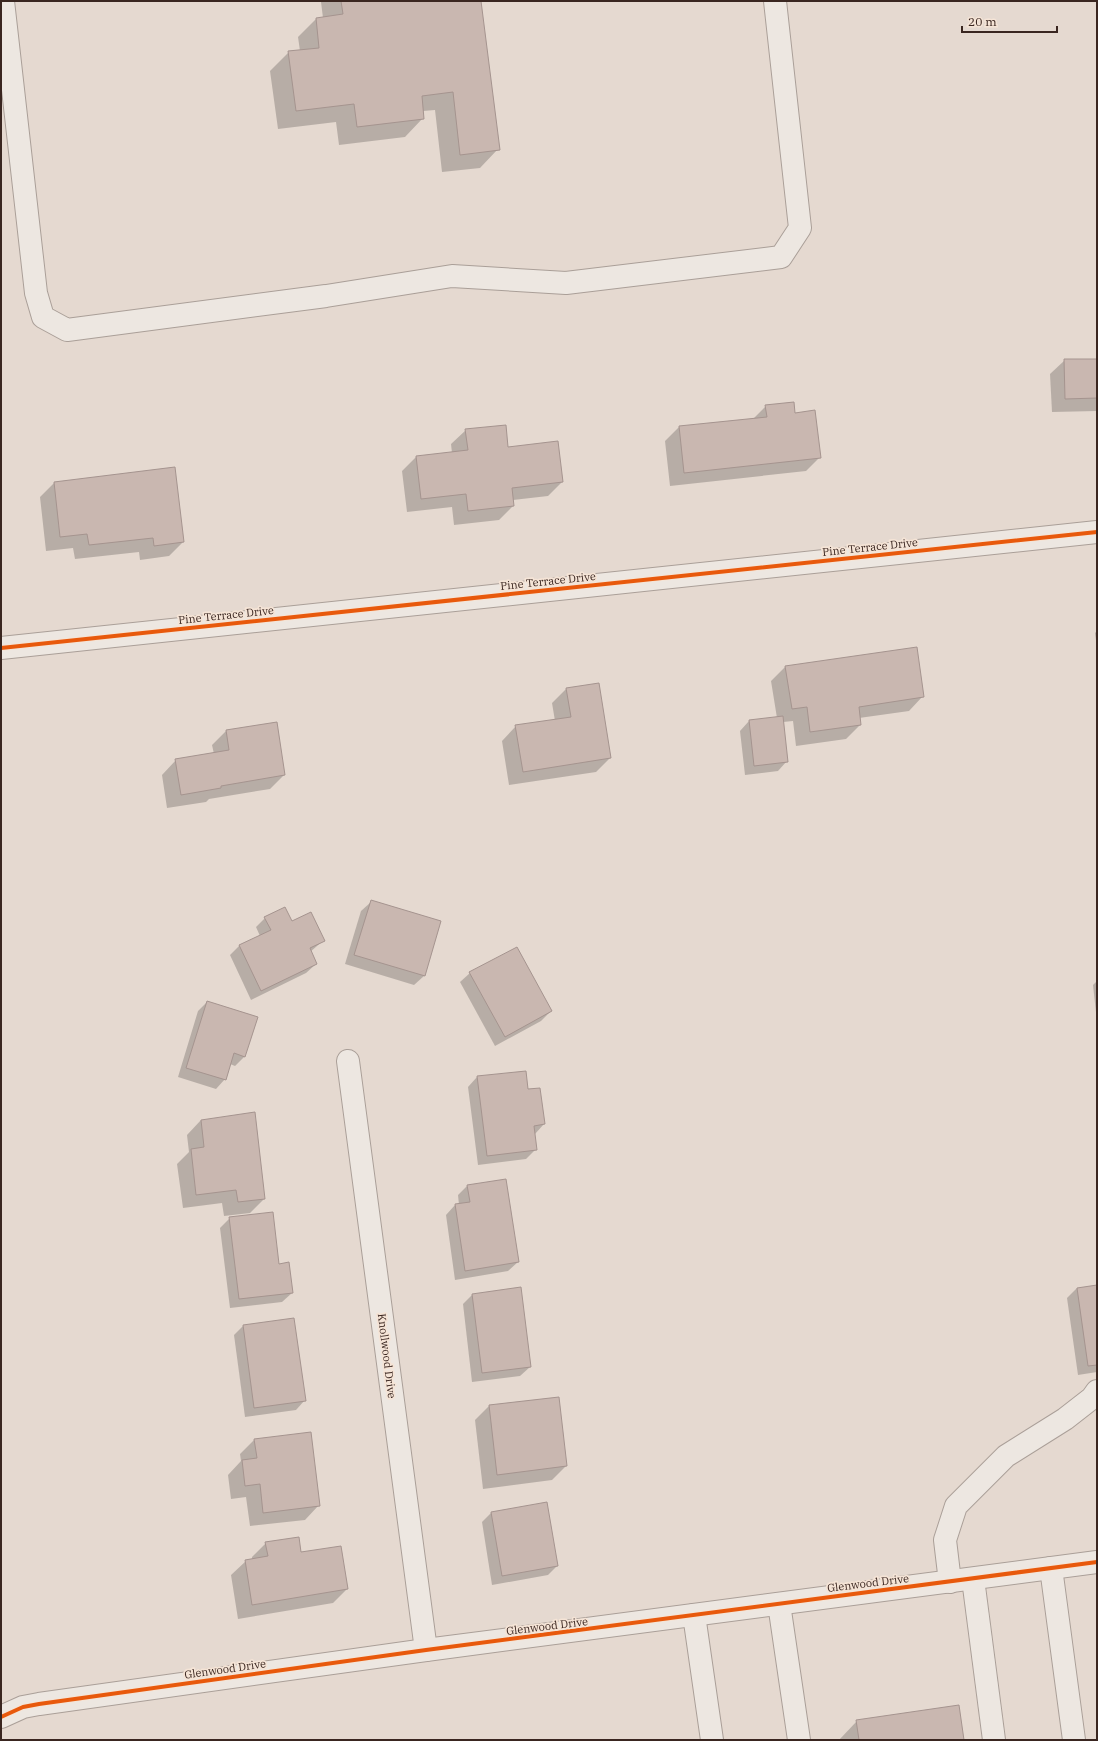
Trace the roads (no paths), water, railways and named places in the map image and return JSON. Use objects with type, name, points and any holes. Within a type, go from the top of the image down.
[{"type":"street","points":[[3,1],[36,293],[43,317],[66,330],[318,297],[452,276],[566,283],[781,257],[800,228],[776,1]]},
{"type":"street","name":"Pine Terrace Drive","points":[[1,648],[1097,532]]},
{"type":"street","name":"Knollwood Drive","points":[[348,1061],[426,1650]]},
{"type":"street","points":[[950,1582],[945,1540],[956,1506],[1006,1456],[1065,1419],[1092,1398],[1097,1391]]},
{"type":"street","name":"Glenwood Drive","points":[[1,1717],[22,1707],[39,1704],[426,1650],[1097,1562]]},
{"type":"street","points":[[1051,1568],[1074,1740]]},
{"type":"street","points":[[973,1579],[994,1740]]},
{"type":"street","points":[[779,1604],[799,1740]]},
{"type":"street","points":[[694,1615],[712,1740]]}]
